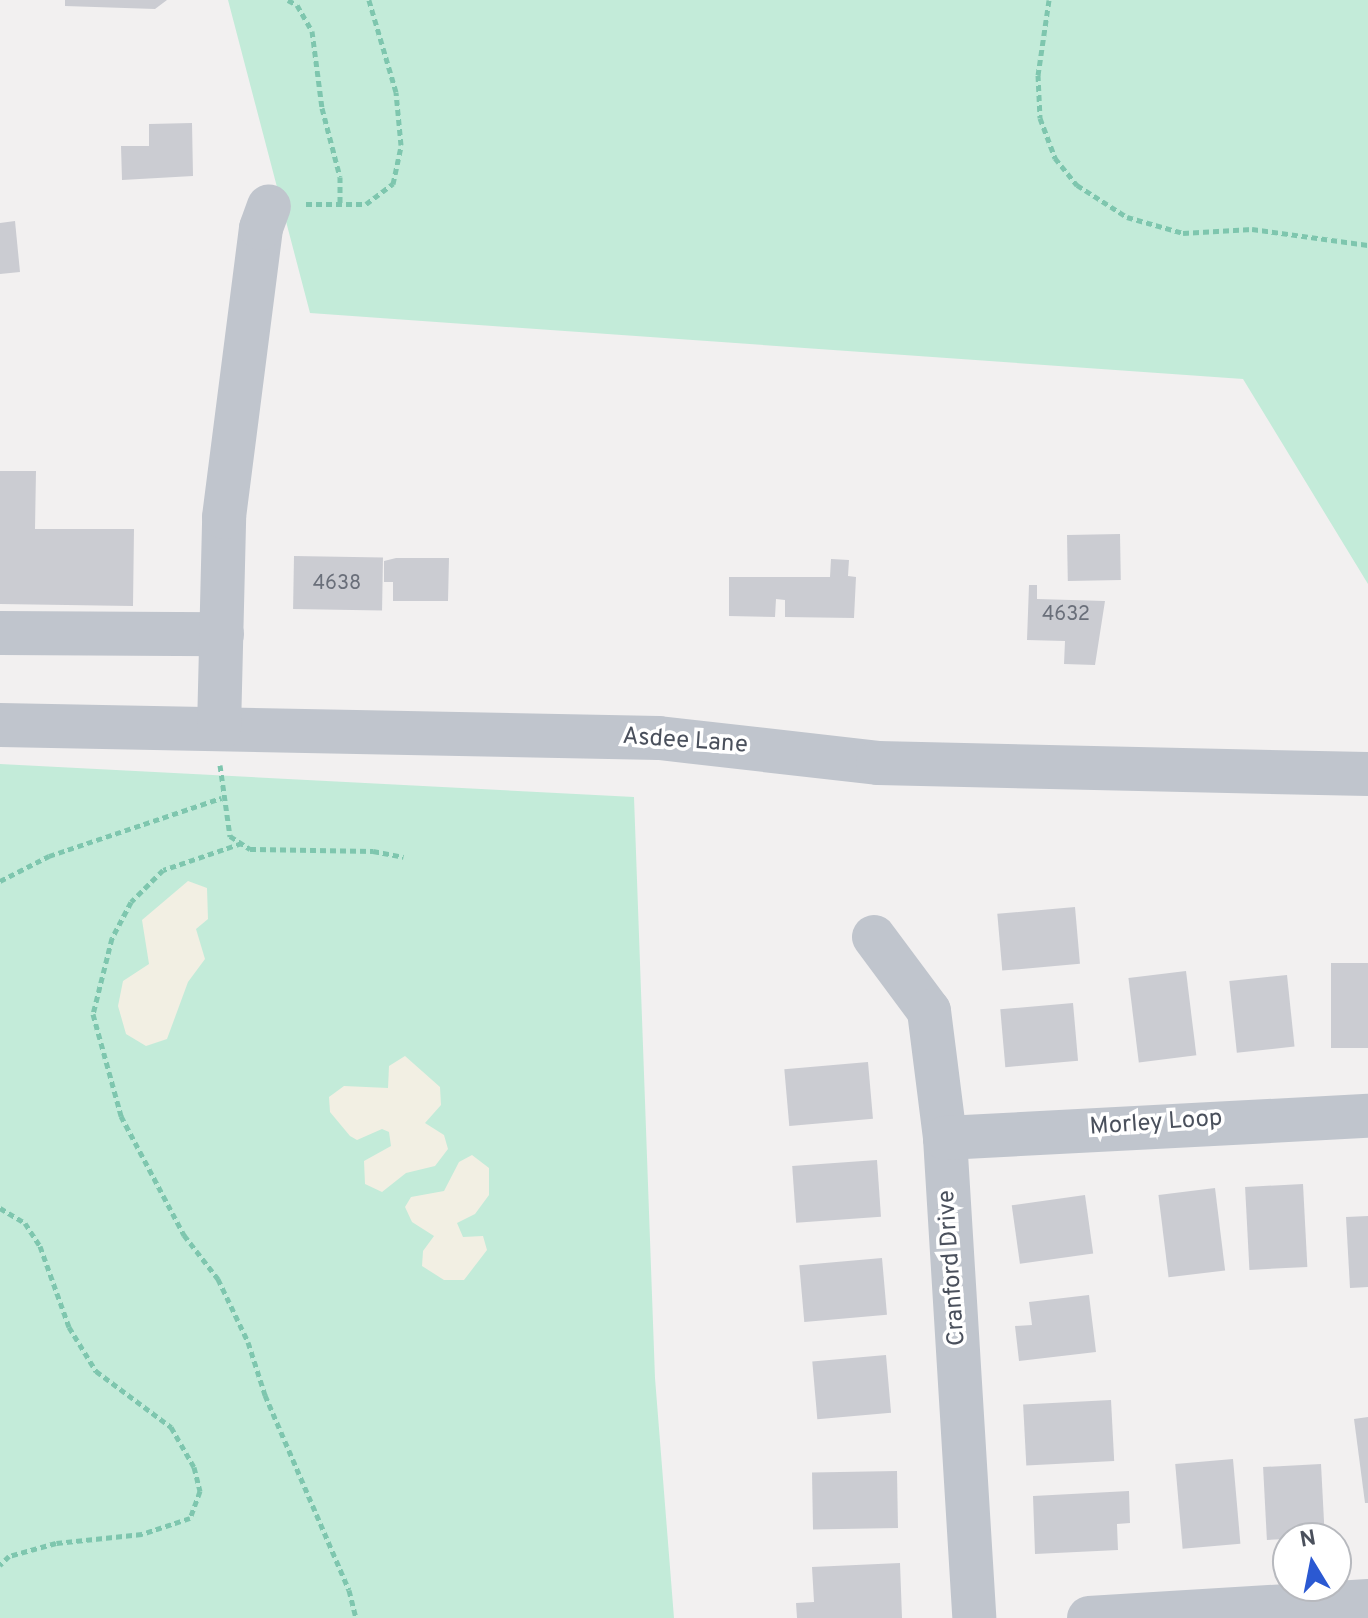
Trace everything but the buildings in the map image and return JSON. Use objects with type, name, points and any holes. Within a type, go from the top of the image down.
[{"type":"street","points":[[219,729],[224,517],[261,228],[269,206]]},
{"type":"street","points":[[0,633],[222,634]]},
{"type":"street","name":"Asdee Lane","points":[[0,725],[659,738],[878,763],[1368,774]]},
{"type":"street","name":"Cranford Drive","points":[[874,937],[929,1011],[945,1138],[974,1618]]},
{"type":"street","name":"Morley Loop","points":[[945,1138],[1368,1116]]},
{"type":"street","points":[[1089,1618],[1368,1601]]},
{"type":"path","points":[[288,0],[297,5],[312,31],[322,108],[340,177],[340,203]]},
{"type":"path","points":[[269,206],[366,204],[393,184],[401,145],[396,92],[369,0]]},
{"type":"path","points":[[1049,0],[1038,75],[1040,118],[1055,158],[1077,185],[1127,217],[1183,233],[1252,229],[1368,245]]},
{"type":"path","points":[[219,729],[221,798],[230,836],[242,843],[283,853],[327,848],[403,857]]},
{"type":"path","points":[[0,881],[49,856],[221,798]]},
{"type":"path","points":[[242,843],[163,870],[131,902],[112,938],[93,1014],[121,1116],[184,1235],[218,1279],[248,1342],[265,1395],[349,1590],[356,1618]]},
{"type":"path","points":[[0,1208],[25,1223],[40,1246],[69,1327],[96,1371],[171,1427],[194,1467],[200,1491],[190,1518],[142,1534],[56,1543],[9,1556],[0,1565]]},
{"type":"green space","points":[[228,0],[1368,0],[1368,584],[1243,379],[310,313]]},
{"type":"green space","points":[[0,764],[634,797],[655,1378],[674,1618],[0,1618]]},
{"type":"sand","points":[[188,881],[207,888],[208,919],[196,929],[205,959],[188,982],[167,1039],[146,1046],[126,1034],[118,1006],[123,981],[149,964],[142,920]]},
{"type":"sand","points":[[405,1056],[440,1087],[441,1105],[425,1123],[444,1135],[448,1149],[435,1166],[406,1173],[382,1192],[365,1184],[364,1161],[391,1146],[389,1132],[382,1129],[357,1140],[350,1136],[330,1112],[329,1097],[344,1086],[388,1088],[389,1066]]},
{"type":"sand","points":[[472,1155],[489,1168],[489,1195],[475,1214],[457,1223],[463,1237],[483,1236],[487,1250],[464,1280],[444,1280],[422,1266],[423,1251],[434,1236],[412,1222],[405,1207],[411,1197],[444,1191],[459,1162]]}]
